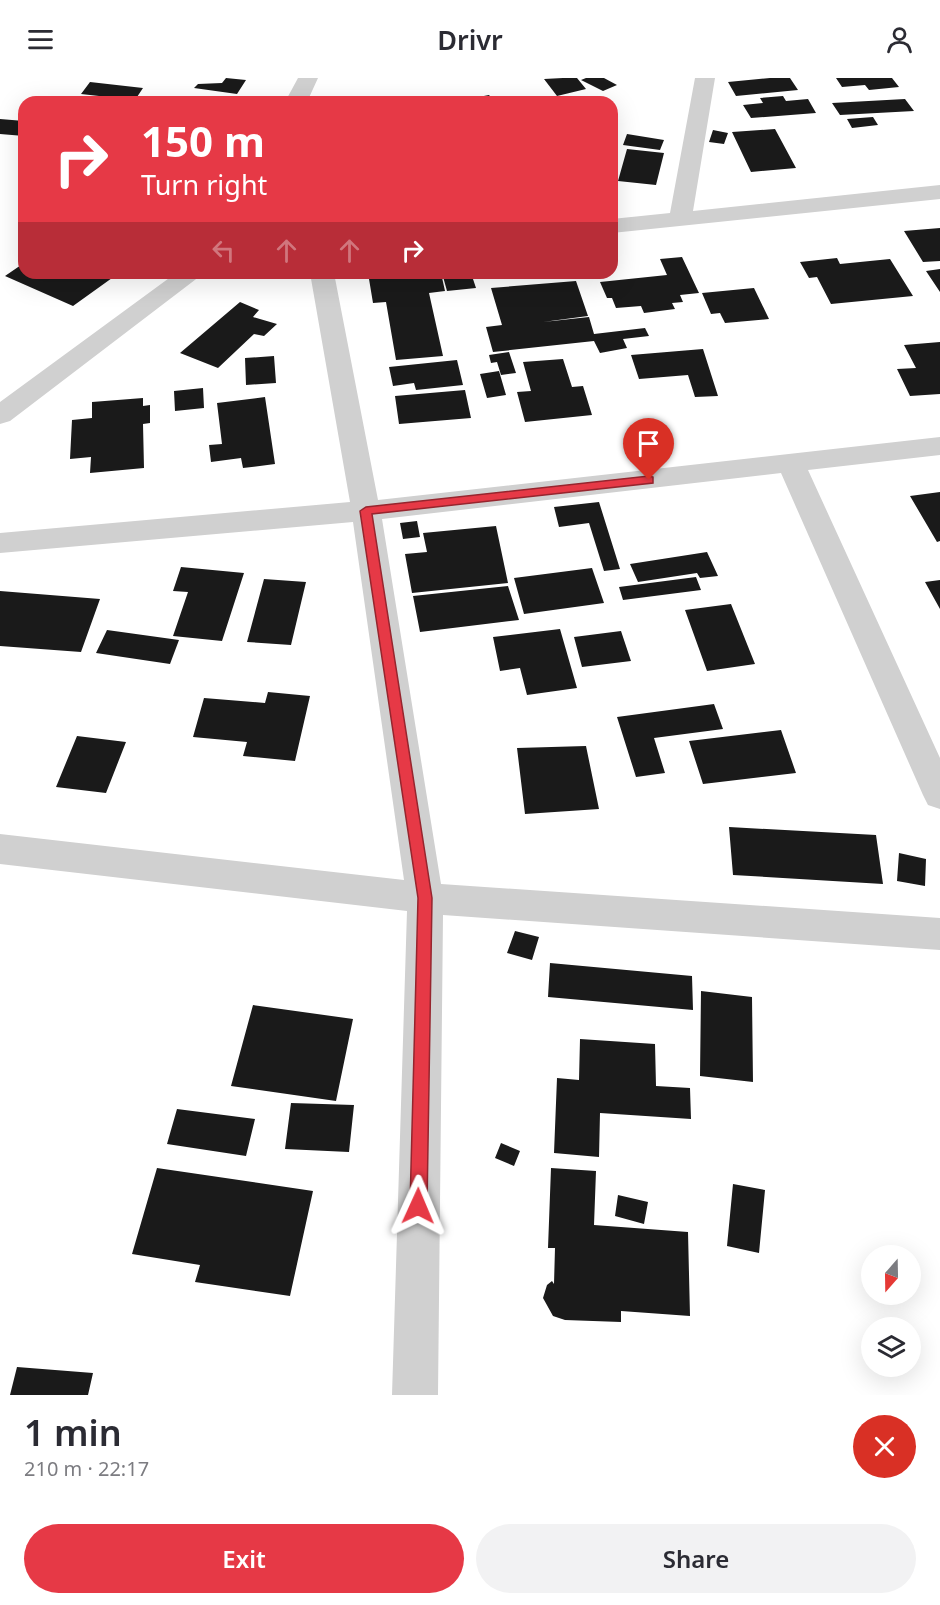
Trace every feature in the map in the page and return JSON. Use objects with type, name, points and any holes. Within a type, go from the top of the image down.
[{"type":"street","points":[[299,96],[308,78]]},
{"type":"street","points":[[680,220],[705,78]]},
{"type":"street","points":[[618,225],[940,192]]},
{"type":"street","points":[[0,415],[184,279]]},
{"type":"street","points":[[323,279],[366,511],[425,898],[415,1395]]},
{"type":"street","points":[[0,543],[366,511],[940,446]]},
{"type":"street","points":[[791,464],[940,795]]},
{"type":"street","points":[[0,849],[425,898],[940,934]]},
{"type":"building","points":[[226,78],[246,80],[237,94],[194,88],[198,84],[222,83]]},
{"type":"building","points":[[577,78],[586,89],[557,96],[544,79]]},
{"type":"building","points":[[604,78],[617,85],[603,91],[581,80]]},
{"type":"building","points":[[790,78],[798,90],[736,96],[728,82]]},
{"type":"building","points":[[836,78],[892,78],[899,87],[869,90],[865,85],[842,87]]},
{"type":"building","points":[[90,82],[143,88],[138,96],[81,94]]},
{"type":"building","points":[[783,96],[786,101],[808,99],[816,113],[751,118],[743,105],[763,103],[760,98]]},
{"type":"building","points":[[905,99],[914,111],[840,115],[832,103]]},
{"type":"building","points":[[873,117],[878,125],[852,128],[847,119]]},
{"type":"building","points":[[0,119],[18,120],[18,136],[0,134]]},
{"type":"building","points":[[775,129],[796,168],[751,172],[732,132]]},
{"type":"building","points":[[713,130],[728,133],[724,144],[709,142]]},
{"type":"building","points":[[627,134],[664,140],[660,150],[623,145]]},
{"type":"building","points":[[627,149],[664,153],[656,185],[618,181]]},
{"type":"building","points":[[940,228],[940,261],[923,262],[904,231]]},
{"type":"building","points":[[682,257],[699,293],[680,295],[683,302],[672,303],[675,309],[644,313],[641,306],[616,308],[612,298],[607,298],[600,282],[667,275],[660,259]]},
{"type":"building","points":[[837,258],[840,264],[890,259],[913,296],[831,304],[817,277],[809,278],[800,262]]},
{"type":"building","points":[[18,267],[18,279],[111,279],[73,306],[5,276]]},
{"type":"building","points":[[940,269],[940,292],[926,271]]},
{"type":"building","points":[[369,279],[442,279],[445,291],[429,293],[443,356],[396,360],[386,302],[373,303]]},
{"type":"building","points":[[444,279],[473,279],[476,288],[447,291]]},
{"type":"building","points":[[576,281],[588,316],[543,322],[589,317],[594,334],[645,328],[649,336],[623,339],[627,348],[600,353],[594,341],[493,352],[486,327],[502,325],[491,288]]},
{"type":"building","points":[[754,288],[769,319],[725,323],[720,313],[711,314],[702,293]]},
{"type":"building","points":[[240,302],[259,310],[253,317],[277,324],[264,336],[254,334],[218,368],[180,353]]},
{"type":"building","points":[[940,342],[940,394],[910,396],[897,369],[916,368],[904,345]]},
{"type":"building","points":[[703,349],[718,396],[695,397],[688,375],[639,379],[631,355]]},
{"type":"building","points":[[509,352],[516,373],[501,375],[497,362],[491,363],[489,355]]},
{"type":"building","points":[[274,356],[276,383],[246,385],[245,358]]},
{"type":"building","points":[[563,359],[572,387],[583,386],[592,415],[525,422],[517,392],[531,391],[523,362]]},
{"type":"building","points":[[457,360],[463,385],[416,390],[414,383],[393,386],[389,367]]},
{"type":"building","points":[[499,371],[506,395],[487,398],[480,374]]},
{"type":"building","points":[[203,388],[204,408],[175,411],[174,391]]},
{"type":"building","points":[[465,390],[471,418],[399,424],[395,396]]},
{"type":"building","points":[[265,397],[275,464],[243,468],[241,458],[211,462],[209,445],[222,444],[217,403]]},
{"type":"building","points":[[143,398],[143,406],[150,405],[150,423],[143,424],[144,468],[90,473],[91,457],[70,459],[72,420],[92,418],[92,402]]},
{"type":"building","points":[[940,492],[940,541],[937,542],[910,496]]},
{"type":"building","points":[[599,502],[620,569],[604,571],[589,523],[559,527],[554,507]]},
{"type":"building","points":[[417,521],[420,537],[403,539],[400,523]]},
{"type":"building","points":[[496,526],[508,583],[412,593],[405,554],[427,552],[423,533]]},
{"type":"building","points":[[707,552],[718,576],[700,578],[697,573],[638,582],[630,564]]},
{"type":"building","points":[[181,567],[244,573],[222,641],[173,636],[188,592],[173,591]]},
{"type":"building","points":[[592,568],[604,603],[524,614],[514,578]]},
{"type":"building","points":[[696,577],[701,590],[623,600],[619,587]]},
{"type":"building","points":[[264,579],[306,582],[291,645],[247,642]]},
{"type":"building","points":[[940,580],[940,609],[925,582]]},
{"type":"building","points":[[508,586],[519,620],[420,632],[413,596]]},
{"type":"building","points":[[0,591],[100,599],[81,652],[0,646]]},
{"type":"building","points":[[731,604],[755,664],[707,671],[685,610]]},
{"type":"building","points":[[560,629],[577,688],[527,695],[520,668],[500,671],[493,637]]},
{"type":"building","points":[[107,630],[179,640],[170,664],[96,653]]},
{"type":"building","points":[[621,631],[631,661],[582,667],[574,637]]},
{"type":"building","points":[[268,692],[310,696],[295,761],[243,756],[247,742],[193,737],[204,698],[265,703]]},
{"type":"building","points":[[714,704],[723,729],[654,738],[665,773],[636,777],[617,717]]},
{"type":"building","points":[[781,730],[796,773],[703,784],[689,741]]},
{"type":"building","points":[[77,736],[126,742],[106,793],[56,787]]},
{"type":"building","points":[[586,746],[599,809],[525,814],[517,748]]},
{"type":"building","points":[[729,827],[876,835],[883,884],[733,875]]},
{"type":"building","points":[[899,853],[926,859],[925,886],[897,881]]},
{"type":"building","points":[[515,931],[539,937],[532,960],[507,953]]},
{"type":"building","points":[[550,963],[692,976],[693,1010],[548,997]]},
{"type":"building","points":[[701,991],[752,997],[753,1082],[700,1076]]},
{"type":"building","points":[[253,1005],[353,1019],[336,1101],[231,1086]]},
{"type":"building","points":[[580,1039],[655,1044],[656,1086],[690,1088],[691,1119],[600,1113],[599,1157],[554,1153],[557,1078],[579,1080]]},
{"type":"building","points":[[291,1103],[354,1105],[349,1152],[285,1149]]},
{"type":"building","points":[[177,1109],[255,1119],[246,1156],[167,1144]]},
{"type":"building","points":[[501,1143],[520,1151],[514,1166],[495,1158]]},
{"type":"building","points":[[157,1168],[313,1191],[290,1296],[195,1282],[200,1265],[132,1254]]},
{"type":"building","points":[[551,1168],[596,1171],[594,1225],[688,1232],[690,1316],[621,1311],[621,1322],[565,1320],[553,1316],[543,1298],[547,1285],[552,1281],[554,1284],[555,1248],[548,1248]]},
{"type":"building","points":[[733,1184],[765,1190],[759,1253],[727,1246]]},
{"type":"building","points":[[618,1195],[648,1202],[644,1224],[615,1216]]},
{"type":"building","points":[[17,1367],[93,1373],[88,1395],[10,1395]]},
{"type":"route","points":[[418,1206],[425,898],[366,511],[649,480]]}]
